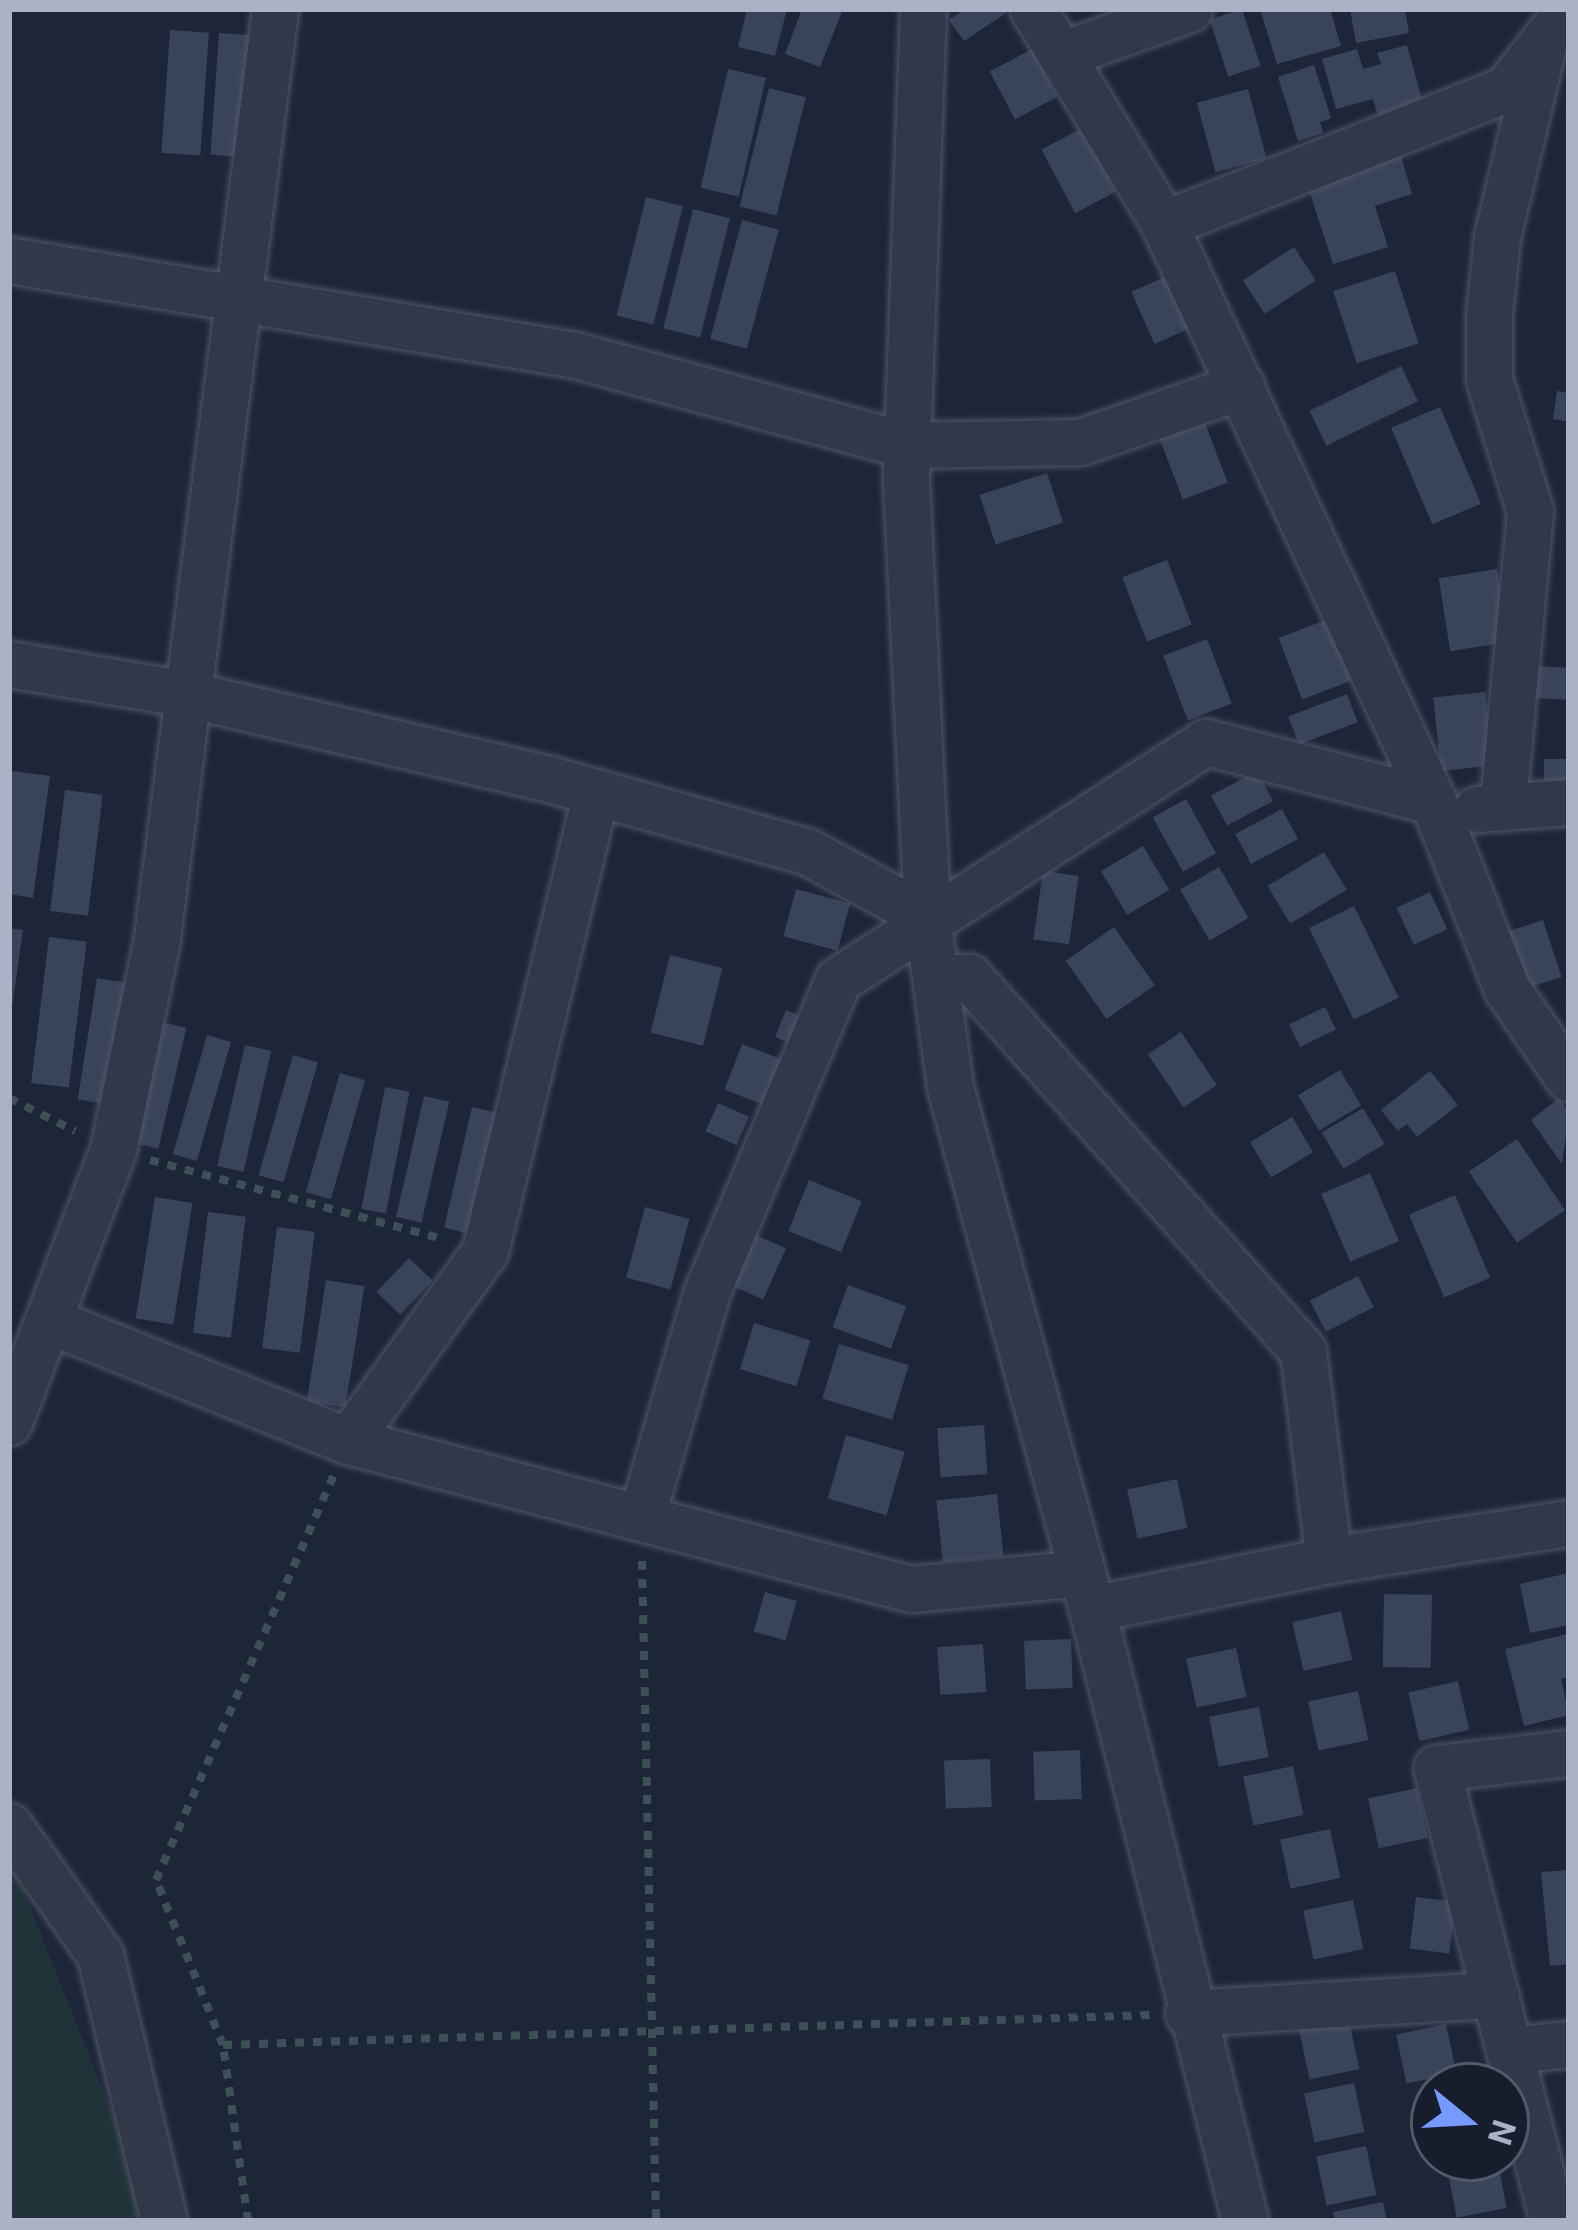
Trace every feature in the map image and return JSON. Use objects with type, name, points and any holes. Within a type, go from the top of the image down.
[{"type":"street","points":[[9,1422],[113,1150],[156,945],[275,9]]},
{"type":"street","points":[[923,9],[907,446],[927,916],[950,1088],[1087,1591],[1188,2013],[1245,2221]]},
{"type":"street","points":[[1033,9],[1164,224],[1436,810],[1507,989],[1569,1079]]},
{"type":"street","points":[[1063,54],[1189,9]]},
{"type":"street","points":[[1164,224],[1506,89],[1559,30]]},
{"type":"street","points":[[1503,802],[1531,511],[1489,379],[1489,314],[1498,237],[1559,30]]},
{"type":"street","points":[[9,260],[238,292],[575,355],[907,446],[1081,442],[1242,386]]},
{"type":"street","points":[[9,664],[187,694],[596,792],[808,852],[927,916]]},
{"type":"street","points":[[641,1517],[706,1294],[838,980],[927,916],[1206,742],[1436,810],[1503,802],[1569,802]]},
{"type":"street","points":[[348,1441],[485,1251],[596,792]]},
{"type":"street","points":[[935,977],[969,977],[1304,1351],[1329,1560]]},
{"type":"street","points":[[48,1320],[348,1441],[911,1589],[1087,1591],[1569,1523]]},
{"type":"street","points":[[1552,2221],[1437,1768],[1569,1753]]},
{"type":"street","points":[[9,1826],[100,1955],[164,2221]]},
{"type":"street","points":[[1188,2013],[1495,1995]]},
{"type":"street","points":[[1509,2050],[1569,2044]]},
{"type":"path","points":[[9,1098],[113,1150],[485,1251]]},
{"type":"path","points":[[248,2221],[223,2045],[156,1880],[348,1441]]},
{"type":"path","points":[[641,1517],[656,2221]]},
{"type":"path","points":[[223,2045],[1188,2013]]},
{"type":"shaded area","points":[[9,1854],[155,2221],[9,2221]]},
{"type":"building","points":[[747,9],[787,9],[775,56],[738,47]]},
{"type":"building","points":[[802,9],[843,9],[820,67],[785,54]]},
{"type":"building","points":[[965,9],[1003,9],[1006,13],[964,41],[949,20]]},
{"type":"building","points":[[1242,9],[1261,66],[1228,77],[1210,20]]},
{"type":"building","points":[[1260,9],[1330,9],[1341,46],[1277,64]]},
{"type":"building","points":[[1350,9],[1405,9],[1409,33],[1356,43]]},
{"type":"building","points":[[170,30],[209,33],[200,155],[161,153]]},
{"type":"building","points":[[219,33],[258,36],[249,157],[210,155]]},
{"type":"building","points":[[1407,45],[1423,103],[1378,116],[1373,99],[1336,109],[1322,59],[1357,49],[1363,69],[1381,64],[1377,53]]},
{"type":"building","points":[[1032,49],[1057,97],[1015,119],[990,72]]},
{"type":"building","points":[[1314,65],[1331,118],[1320,122],[1323,133],[1298,141],[1278,77]]},
{"type":"building","points":[[728,69],[766,78],[739,197],[701,188]]},
{"type":"building","points":[[769,88],[806,97],[776,216],[739,206]]},
{"type":"building","points":[[1248,89],[1267,159],[1215,172],[1197,103]]},
{"type":"building","points":[[1082,128],[1116,192],[1075,213],[1041,150]]},
{"type":"building","points":[[1401,156],[1412,194],[1375,206],[1388,247],[1333,264],[1308,187]]},
{"type":"building","points":[[646,197],[683,206],[653,325],[616,315]]},
{"type":"building","points":[[693,209],[730,218],[700,338],[663,328]]},
{"type":"building","points":[[742,220],[779,230],[747,349],[710,339]]},
{"type":"building","points":[[1294,247],[1316,281],[1265,314],[1243,280]]},
{"type":"building","points":[[1395,271],[1418,343],[1357,363],[1333,291]]},
{"type":"building","points":[[1167,276],[1190,328],[1155,344],[1131,292]]},
{"type":"building","points":[[1401,366],[1418,401],[1326,446],[1309,411]]},
{"type":"building","points":[[1557,391],[1569,393],[1569,422],[1553,419]]},
{"type":"building","points":[[1440,407],[1481,504],[1432,524],[1391,428]]},
{"type":"building","points":[[1203,418],[1228,482],[1183,500],[1158,435]]},
{"type":"building","points":[[1047,473],[1063,522],[996,544],[979,495]]},
{"type":"building","points":[[1167,560],[1192,624],[1147,642],[1122,577]]},
{"type":"building","points":[[1497,569],[1509,642],[1450,651],[1439,578]]},
{"type":"building","points":[[1328,619],[1352,681],[1302,700],[1279,638]]},
{"type":"building","points":[[1207,639],[1232,703],[1188,720],[1163,656]]},
{"type":"building","points":[[1534,666],[1569,668],[1567,700],[1532,698]]},
{"type":"building","points":[[1485,692],[1493,766],[1441,771],[1433,697]]},
{"type":"building","points":[[1347,694],[1358,722],[1299,745],[1288,717]]},
{"type":"building","points":[[1544,759],[1569,759],[1569,789],[1544,789]]},
{"type":"building","points":[[12,771],[50,776],[33,898],[9,894]]},
{"type":"building","points":[[1257,771],[1273,801],[1227,825],[1211,795]]},
{"type":"building","points":[[65,790],[103,795],[88,916],[50,911]]},
{"type":"building","points":[[1186,799],[1216,853],[1183,872],[1153,817]]},
{"type":"building","points":[[1282,809],[1298,839],[1251,864],[1235,834]]},
{"type":"building","points":[[1143,846],[1169,890],[1127,915],[1101,871]]},
{"type":"building","points":[[1324,852],[1347,890],[1290,924],[1267,886]]},
{"type":"building","points":[[1219,867],[1248,918],[1210,941],[1180,889]]},
{"type":"building","points":[[1043,871],[1079,876],[1069,944],[1033,939]]},
{"type":"building","points":[[796,889],[850,903],[837,951],[783,936]]},
{"type":"building","points":[[1430,892],[1447,929],[1414,945],[1396,908]]},
{"type":"building","points":[[1354,906],[1399,998],[1354,1020],[1309,928]]},
{"type":"building","points":[[1543,920],[1562,977],[1524,989],[1506,932]]},
{"type":"building","points":[[1114,927],[1155,985],[1106,1019],[1066,961]]},
{"type":"building","points":[[9,928],[23,930],[12,1007],[9,1007]]},
{"type":"building","points":[[49,937],[87,942],[69,1088],[31,1083]]},
{"type":"building","points":[[670,955],[722,968],[703,1046],[651,1033]]},
{"type":"building","points":[[97,978],[136,984],[116,1106],[78,1099]]},
{"type":"building","points":[[1325,1007],[1336,1029],[1300,1047],[1289,1025]]},
{"type":"building","points":[[786,1010],[808,1019],[797,1046],[775,1037]]},
{"type":"building","points":[[161,1022],[186,1028],[158,1149],[133,1143]]},
{"type":"building","points":[[1181,1032],[1217,1085],[1184,1107],[1148,1054]]},
{"type":"building","points":[[207,1035],[231,1042],[197,1161],[173,1154]]},
{"type":"building","points":[[742,1044],[789,1062],[771,1108],[724,1090]]},
{"type":"building","points":[[245,1045],[271,1051],[243,1172],[217,1166]]},
{"type":"building","points":[[293,1055],[318,1062],[284,1182],[259,1175]]},
{"type":"building","points":[[1340,1070],[1361,1105],[1319,1130],[1298,1095]]},
{"type":"building","points":[[1430,1071],[1458,1105],[1417,1137],[1407,1124],[1398,1131],[1381,1110]]},
{"type":"building","points":[[340,1073],[365,1080],[331,1199],[306,1192]]},
{"type":"building","points":[[385,1087],[410,1092],[386,1213],[361,1209]]},
{"type":"building","points":[[424,1096],[449,1102],[421,1223],[396,1217]]},
{"type":"building","points":[[1559,1098],[1569,1114],[1562,1164],[1531,1120]]},
{"type":"building","points":[[718,1103],[749,1117],[736,1145],[705,1131]]},
{"type":"building","points":[[472,1107],[497,1113],[469,1234],[444,1228]]},
{"type":"building","points":[[1363,1108],[1385,1144],[1343,1169],[1322,1133]]},
{"type":"building","points":[[1292,1117],[1313,1152],[1271,1177],[1250,1142]]},
{"type":"building","points":[[1517,1139],[1565,1210],[1517,1243],[1469,1171]]},
{"type":"building","points":[[1370,1173],[1399,1241],[1350,1262],[1321,1194]]},
{"type":"building","points":[[809,1180],[862,1201],[841,1252],[788,1231]]},
{"type":"building","points":[[1455,1195],[1490,1278],[1444,1297],[1409,1215]]},
{"type":"building","points":[[155,1197],[193,1203],[173,1324],[136,1318]]},
{"type":"building","points":[[645,1207],[689,1219],[671,1289],[626,1278]]},
{"type":"building","points":[[208,1212],[246,1217],[231,1338],[193,1333]]},
{"type":"building","points":[[277,1227],[315,1232],[300,1353],[262,1348]]},
{"type":"building","points":[[754,1234],[786,1248],[763,1299],[731,1285]]},
{"type":"building","points":[[409,1258],[433,1281],[400,1315],[376,1292]]},
{"type":"building","points":[[1358,1276],[1374,1307],[1326,1332],[1310,1301]]},
{"type":"building","points":[[326,1280],[365,1286],[345,1408],[307,1401]]},
{"type":"building","points":[[848,1285],[906,1306],[891,1348],[833,1327]]},
{"type":"building","points":[[754,1323],[810,1340],[796,1386],[740,1369]]},
{"type":"building","points":[[839,1344],[909,1365],[892,1420],[822,1399]]},
{"type":"building","points":[[984,1425],[987,1474],[941,1477],[937,1428]]},
{"type":"building","points":[[846,1435],[905,1452],[886,1515],[828,1498]]},
{"type":"building","points":[[1177,1479],[1187,1528],[1138,1539],[1127,1490]]},
{"type":"building","points":[[997,1494],[1003,1556],[943,1562],[936,1500]]},
{"type":"building","points":[[1569,1573],[1569,1625],[1530,1633],[1520,1584]]},
{"type":"building","points":[[765,1592],[797,1601],[785,1641],[754,1631]]},
{"type":"building","points":[[1384,1594],[1432,1595],[1431,1668],[1383,1667]]},
{"type":"building","points":[[1341,1611],[1352,1660],[1304,1671],[1292,1622]]},
{"type":"building","points":[[1567,1634],[1569,1677],[1561,1679],[1569,1715],[1524,1726],[1505,1649]]},
{"type":"building","points":[[1071,1639],[1073,1688],[1026,1690],[1024,1641]]},
{"type":"building","points":[[983,1644],[986,1692],[940,1695],[937,1647]]},
{"type":"building","points":[[1236,1648],[1246,1697],[1197,1708],[1186,1659]]},
{"type":"building","points":[[1458,1681],[1469,1730],[1420,1741],[1408,1692]]},
{"type":"building","points":[[1358,1691],[1368,1740],[1319,1751],[1308,1702]]},
{"type":"building","points":[[1259,1707],[1269,1757],[1219,1767],[1209,1717]]},
{"type":"building","points":[[1080,1750],[1082,1799],[1035,1801],[1033,1752]]},
{"type":"building","points":[[990,1759],[992,1807],[946,1809],[944,1761]]},
{"type":"building","points":[[1293,1766],[1303,1815],[1254,1826],[1243,1777]]},
{"type":"building","points":[[1417,1788],[1428,1838],[1379,1848],[1368,1798]]},
{"type":"building","points":[[1330,1829],[1340,1878],[1291,1889],[1280,1840]]},
{"type":"building","points":[[1569,1870],[1569,1964],[1550,1966],[1541,1872]]},
{"type":"building","points":[[1416,1897],[1456,1902],[1449,1953],[1410,1949]]},
{"type":"building","points":[[1353,1900],[1363,1949],[1314,1960],[1303,1911]]},
{"type":"building","points":[[1349,2020],[1359,2069],[1310,2080],[1299,2031]]},
{"type":"building","points":[[1446,2024],[1454,2062],[1410,2062],[1407,2084],[1396,2035]]},
{"type":"building","points":[[1354,2083],[1364,2132],[1315,2143],[1304,2094]]},
{"type":"building","points":[[1366,2146],[1376,2195],[1327,2206],[1316,2157]]},
{"type":"building","points":[[1450,2182],[1502,2182],[1507,2208],[1457,2218]]},
{"type":"building","points":[[1383,2202],[1387,2221],[1335,2221],[1333,2212]]}]
